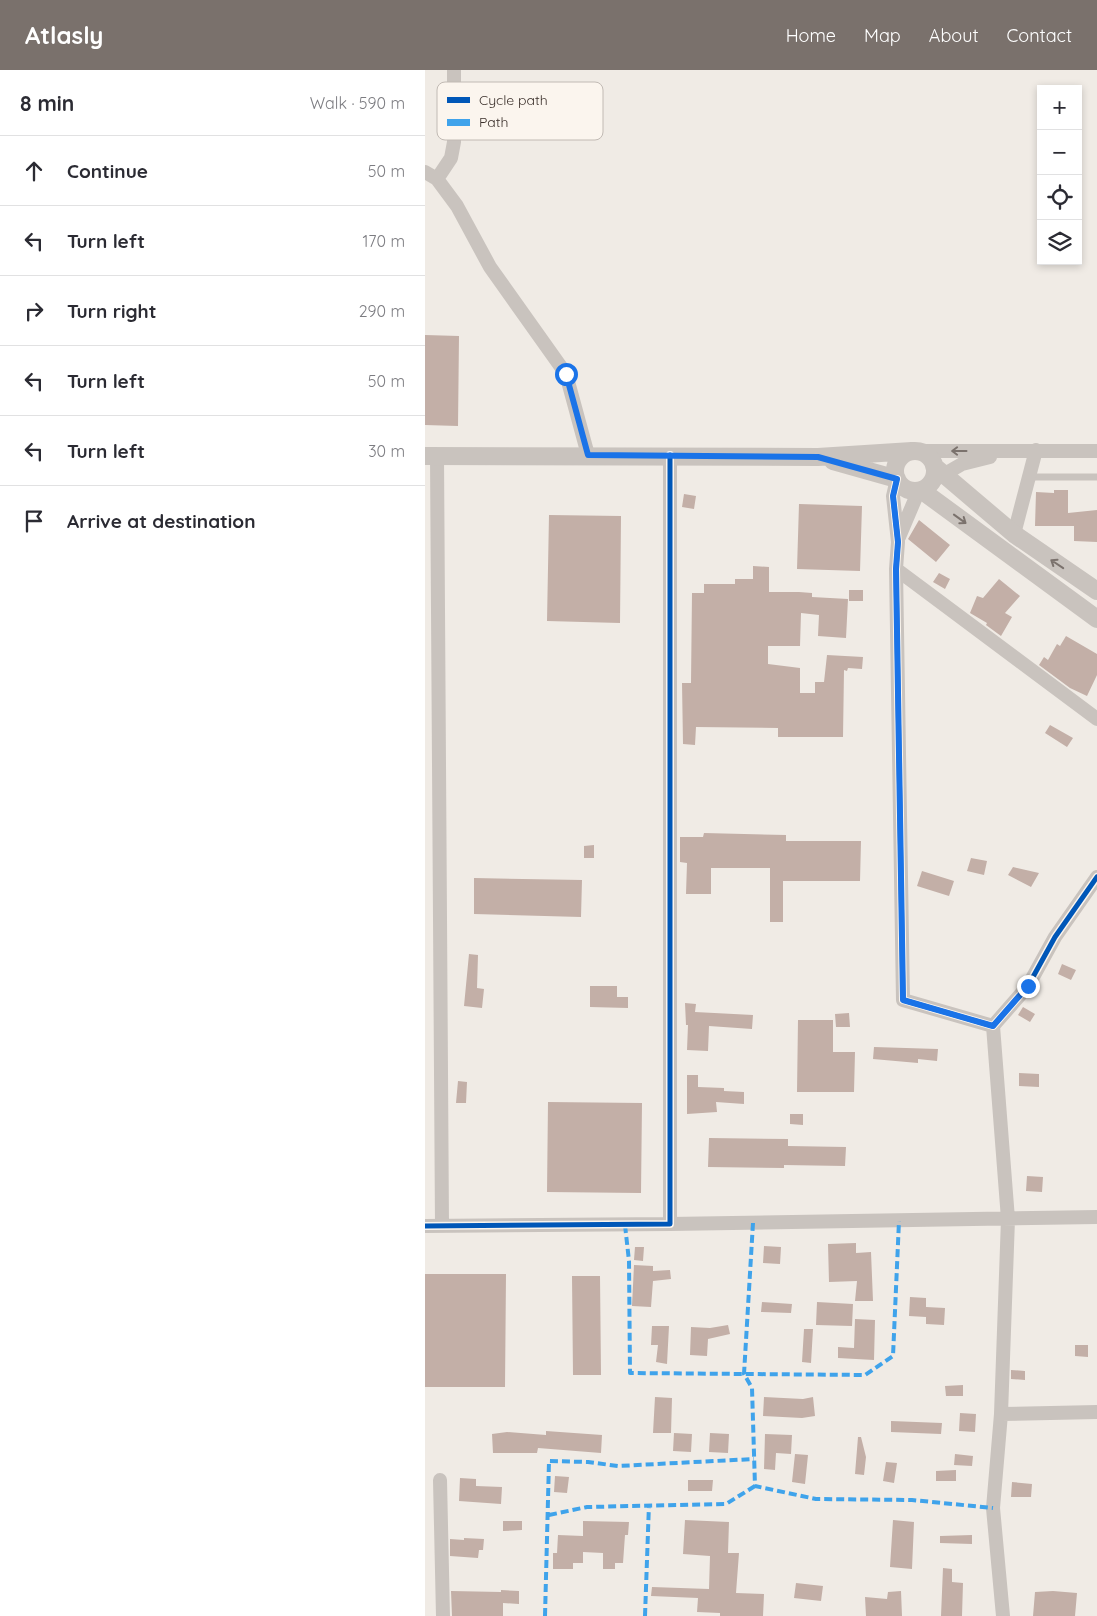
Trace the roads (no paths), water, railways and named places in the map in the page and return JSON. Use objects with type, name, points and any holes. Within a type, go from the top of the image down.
[{"type":"street","points":[[454,140],[451,158],[431,176],[457,206],[490,267],[566,374],[588,455]]},
{"type":"street","points":[[1014,534],[1030,477],[1030,450]]},
{"type":"street","points":[[818,457],[897,479],[906,489],[934,482],[968,462],[1030,450]]},
{"type":"street","points":[[442,1226],[431,456],[670,455],[818,457],[914,451],[1097,451]]},
{"type":"street","points":[[993,1026],[903,1000],[896,569],[898,542],[893,496],[897,479],[895,467],[901,456],[914,451],[928,456],[939,503],[1097,619]]},
{"type":"street","points":[[670,455],[670,1224]]},
{"type":"street","points":[[934,482],[947,486],[940,491],[939,503]]},
{"type":"street","points":[[934,482],[1097,591]]},
{"type":"street","points":[[898,542],[907,515],[934,482]]},
{"type":"street","points":[[896,569],[1097,719]]},
{"type":"street","points":[[1003,1616],[993,1508],[1001,1414],[1008,1219],[993,1026],[1028,986],[1055,937],[1097,877]]},
{"type":"street","points":[[425,1226],[1097,1217]]},
{"type":"street","points":[[1001,1414],[1097,1412]]},
{"type":"street","points":[[440,1480],[443,1616]]},
{"type":"lane","points":[[1030,477],[1097,477]]}]
